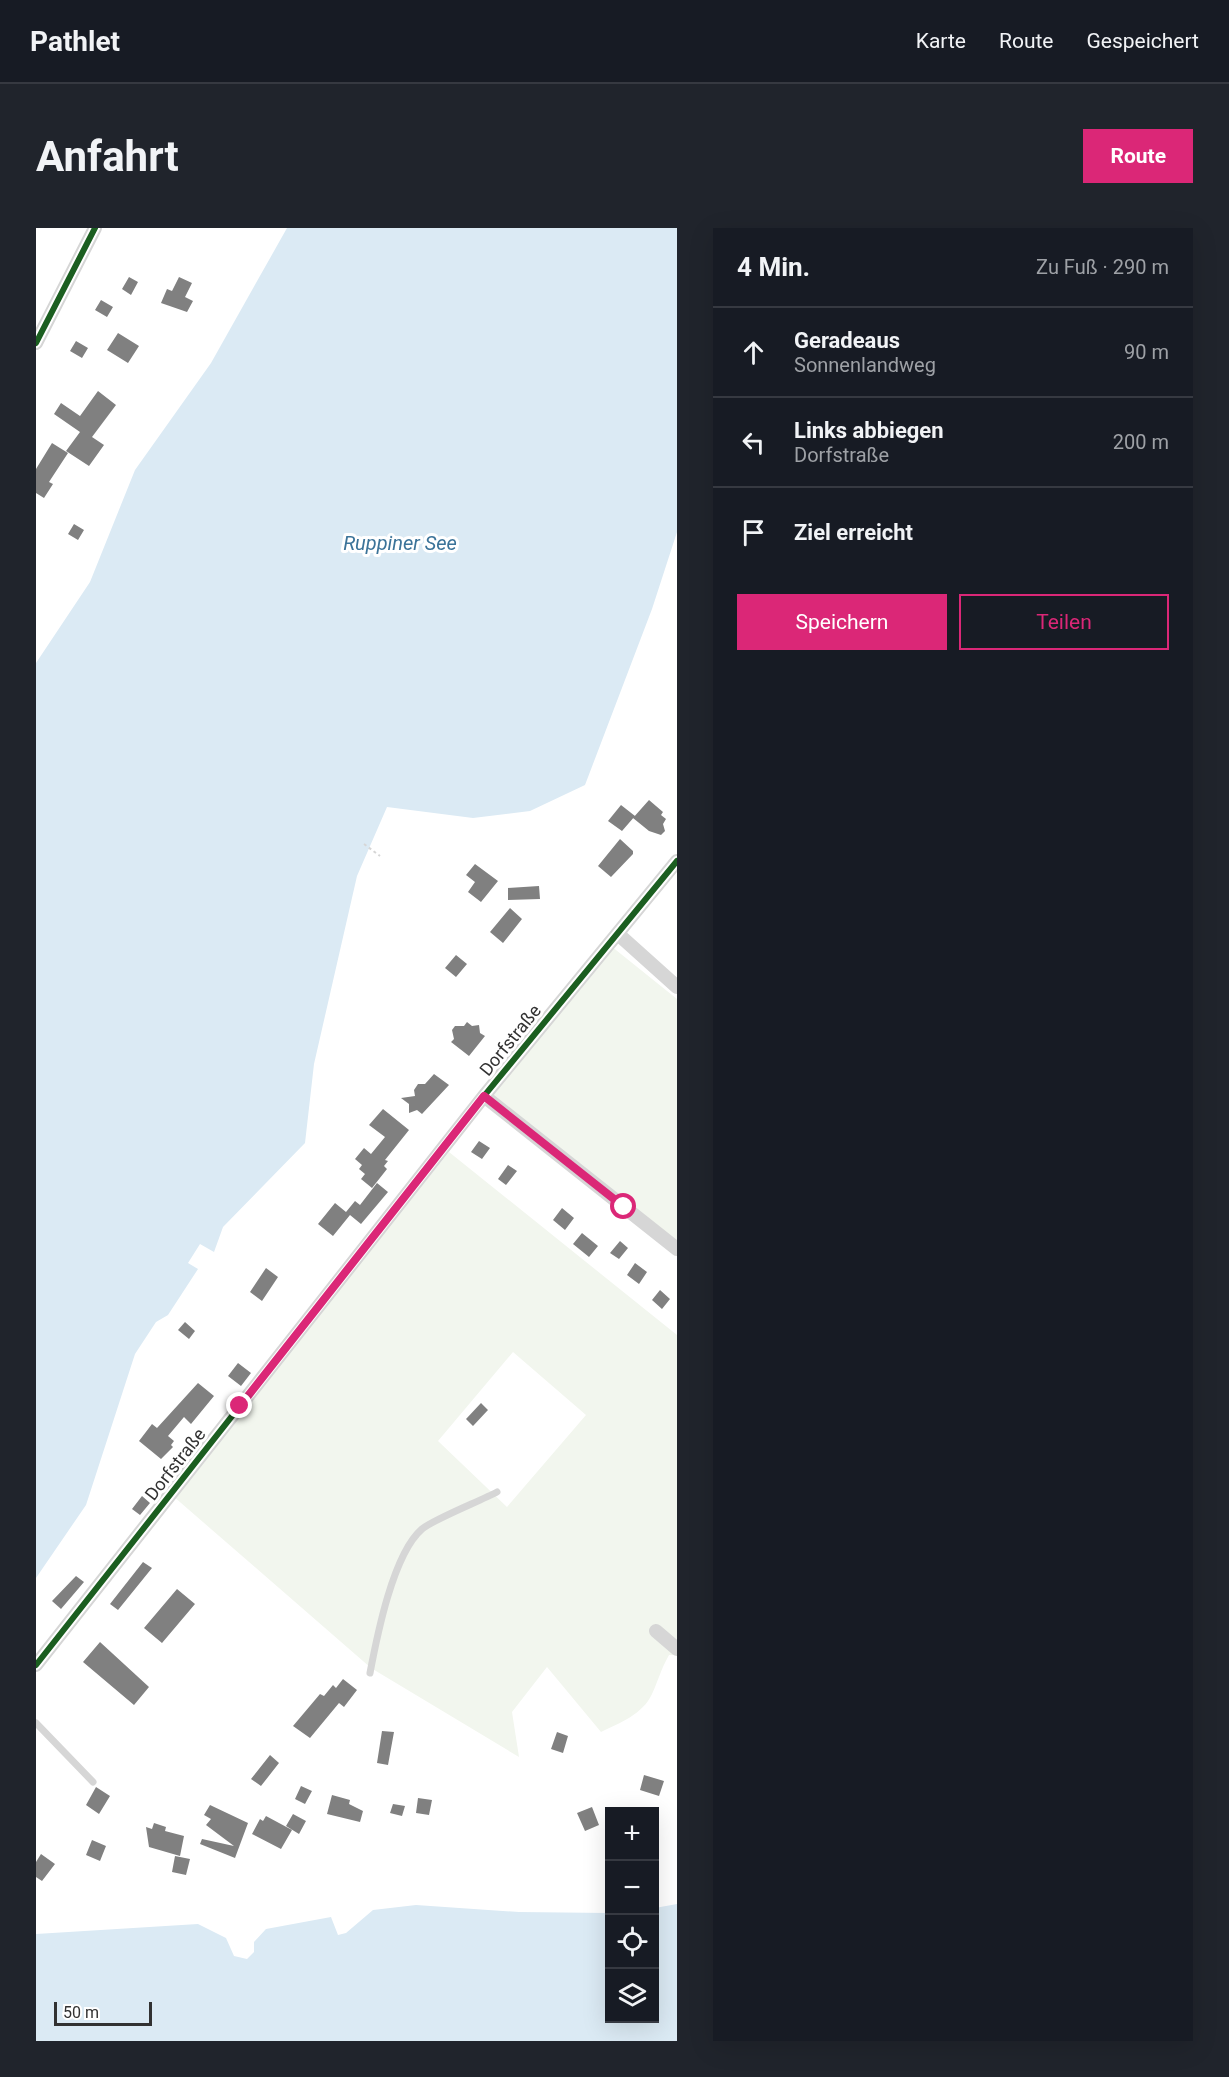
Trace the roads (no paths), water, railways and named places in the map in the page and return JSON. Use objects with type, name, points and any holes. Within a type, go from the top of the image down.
[{"type":"street","points":[[36,343],[95,228],[88,228]]},
{"type":"street","name":"Dorfstraße","points":[[36,1665],[484,1096],[677,861]]},
{"type":"street","points":[[618,934],[677,987]]},
{"type":"street","points":[[484,1096],[677,1249]]},
{"type":"street","points":[[656,1631],[677,1649]]},
{"type":"lane","points":[[370,1673],[378,1629],[399,1564],[422,1530],[497,1492]]},
{"type":"lane","points":[[36,1723],[93,1782]]},
{"type":"water","name":"Ruppiner See","points":[[287,228],[677,228],[677,532],[652,609],[585,785],[530,811],[473,818],[387,807],[357,876],[314,1064],[305,1143],[223,1227],[214,1252],[200,1244],[188,1263],[198,1269],[168,1315],[156,1322],[135,1354],[86,1505],[36,1578],[36,663],[90,582],[135,470],[211,363]]},
{"type":"water","points":[[677,1904],[677,2041],[36,2041],[36,1934],[198,1924],[226,1938],[234,1956],[247,1959],[254,1952],[254,1942],[266,1929],[331,1917],[338,1935],[346,1933],[373,1910],[416,1905],[519,1912],[605,1913],[605,2023],[659,2023],[659,1907]]}]
